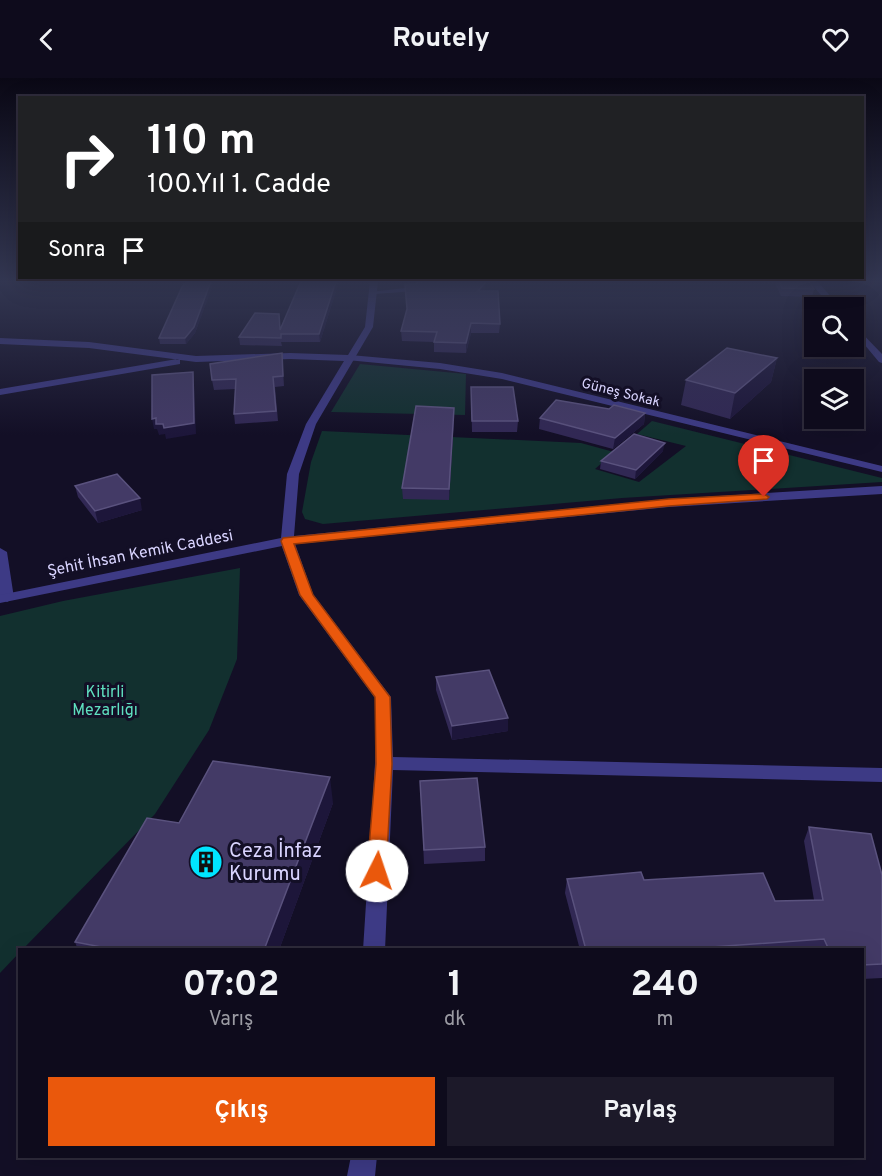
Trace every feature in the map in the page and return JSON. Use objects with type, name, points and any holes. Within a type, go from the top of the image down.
[{"type":"street","points":[[366,332],[311,424],[293,474],[287,541],[306,595],[383,697],[384,764],[374,948]]},
{"type":"street","points":[[864,339],[882,360]]},
{"type":"street","points":[[0,341],[89,345],[196,359]]},
{"type":"street","name":"Güneş Sokak","points":[[196,359],[290,356],[350,358],[440,366],[502,376],[882,469]]},
{"type":"street","points":[[0,392],[196,359]]},
{"type":"street","name":"Şehit İhsan Kemik Caddesi","points":[[4,598],[287,541],[669,503],[882,490]]},
{"type":"street","points":[[0,552],[4,598]]},
{"type":"street","points":[[384,764],[882,775]]},
{"type":"street","points":[[362,1176],[364,1158]]},
{"type":"green space","points":[[360,364],[466,374],[465,415],[331,412]]},
{"type":"green space","points":[[652,421],[882,478],[882,482],[622,498],[323,524],[305,519],[302,512],[311,462],[322,431],[581,443],[614,452],[595,469],[639,482],[686,446],[637,434]]},
{"type":"green space","name":"Kitirli Mezarlığı","points":[[240,568],[237,659],[209,730],[155,814],[24,948],[18,948],[18,954],[0,973],[0,616],[63,601]]},
{"type":"building","points":[[162,332],[190,332],[185,338],[159,338]]},
{"type":"building","points":[[242,332],[320,332],[281,334],[281,338],[239,337]]},
{"type":"building","points":[[437,332],[469,332],[466,343],[434,342]]},
{"type":"building","points":[[727,348],[777,358],[735,393],[686,380]]},
{"type":"building","points":[[282,353],[283,376],[273,377],[276,411],[234,414],[236,379],[212,380],[210,364]]},
{"type":"building","points":[[193,372],[194,423],[164,428],[163,424],[156,424],[156,418],[152,419],[152,375]]},
{"type":"building","points":[[471,387],[513,387],[518,421],[472,421]]},
{"type":"building","points":[[556,400],[609,409],[614,405],[645,413],[615,438],[540,418]]},
{"type":"building","points":[[416,406],[454,408],[449,489],[402,488]]},
{"type":"building","points":[[634,434],[665,443],[636,470],[601,461]]},
{"type":"building","points":[[117,474],[140,498],[95,511],[75,486]]},
{"type":"building","points":[[489,670],[508,718],[452,726],[436,677]]},
{"type":"building","points":[[213,761],[330,777],[265,948],[106,948],[75,942],[147,818],[179,823]]},
{"type":"building","points":[[477,778],[485,847],[424,850],[420,781]]},
{"type":"building","points":[[809,827],[871,834],[882,875],[882,964],[864,965],[864,948],[828,948],[824,939],[697,948],[585,948],[567,879],[641,872],[644,880],[763,873],[775,901],[823,900]]},
{"type":"place","name":"Ceza İnfaz Kurumu","points":[[206,862]]},
{"type":"route","points":[[377,871],[384,764],[383,697],[306,595],[287,541],[669,503],[764,497]]}]
